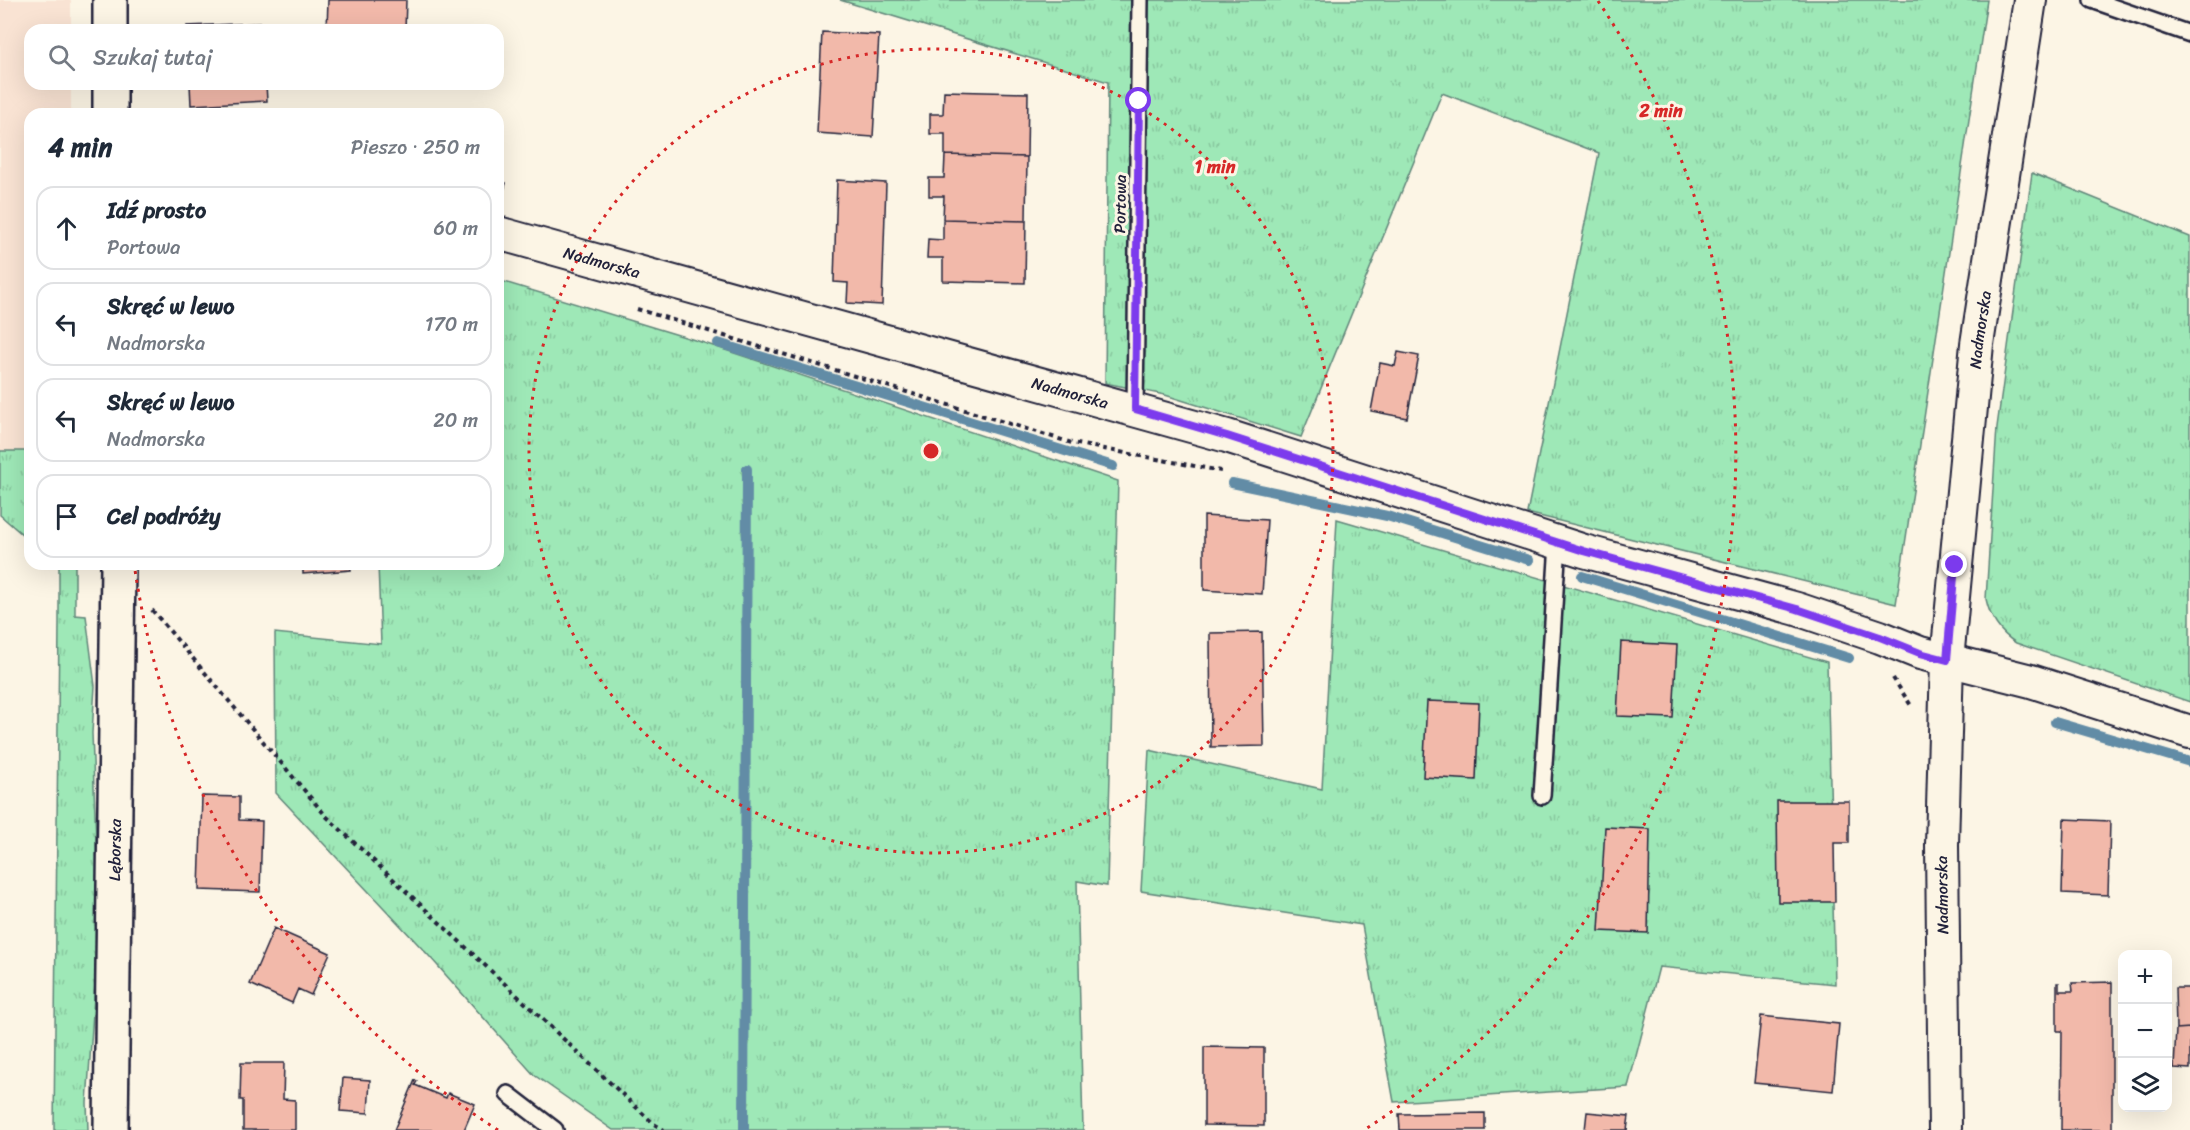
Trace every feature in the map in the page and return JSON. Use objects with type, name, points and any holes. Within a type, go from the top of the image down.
[{"type":"main road","points":[[110,0],[110,24]]},
{"type":"main road","points":[[110,90],[110,108]]},
{"type":"main road","name":"Lęborska","points":[[111,1130],[118,570]]},
{"type":"street","name":"Nadmorska","points":[[1945,1130],[1942,845],[1947,660],[1977,344],[2030,0]]},
{"type":"street","name":"Nadmorska","points":[[504,235],[1227,436],[1558,543],[1797,609],[1920,653],[2031,681],[2190,732]]},
{"type":"lane","name":"Portowa","points":[[1135,409],[1140,0]]},
{"type":"lane","points":[[2092,0],[2190,34]]},
{"type":"lane","points":[[1542,796],[1558,543]]},
{"type":"lane","points":[[508,1094],[555,1130]]},
{"type":"path","points":[[631,307],[1072,443],[1224,472]]},
{"type":"path","points":[[121,570],[326,816],[654,1124],[664,1130]]},
{"type":"shaded area","points":[[0,0],[71,0],[71,24],[24,24],[24,90],[71,90],[71,108],[24,108],[24,451],[0,451]]},
{"type":"green space","points":[[840,0],[1987,0],[1896,604],[1527,513],[1599,153],[1442,93],[1301,437],[1165,395],[1105,383],[1108,82]]},
{"type":"green space","points":[[2032,173],[2190,237],[2190,702],[2016,643],[2001,630],[1988,606],[1986,599],[1997,427]]},
{"type":"green space","points":[[504,282],[698,341],[1118,481],[1107,886],[1077,881],[1083,1130],[613,1130],[534,1075],[430,957],[276,793],[275,633],[381,644],[378,570],[504,570]]},
{"type":"green space","points":[[0,451],[24,451],[24,536],[0,515]]},
{"type":"green space","points":[[1337,519],[1827,662],[1835,984],[1659,967],[1628,1087],[1394,1102],[1362,925],[1141,891],[1149,750],[1322,789]]},
{"type":"green space","points":[[59,570],[75,570],[75,615],[86,616],[95,686],[92,733],[99,922],[87,1103],[88,1130],[54,1130]]},
{"type":"building","points":[[328,0],[406,0],[405,24],[327,24]]},
{"type":"building","points":[[822,32],[879,35],[873,137],[817,133]]},
{"type":"building","points":[[190,90],[266,90],[267,101],[191,105]]},
{"type":"building","points":[[944,91],[1028,93],[1027,157],[945,155],[945,134],[930,134],[930,114],[943,114]]},
{"type":"building","points":[[945,155],[1027,157],[1026,221],[943,219],[944,196],[929,196],[929,178],[944,178]]},
{"type":"building","points":[[837,180],[886,183],[882,305],[847,303],[848,283],[834,282]]},
{"type":"building","points":[[943,219],[1026,221],[1025,283],[943,281],[943,258],[927,258],[928,239],[943,240]]},
{"type":"building","points":[[1398,352],[1419,356],[1407,418],[1371,411],[1380,363],[1395,366]]},
{"type":"building","points":[[1204,516],[1267,520],[1262,594],[1204,590]]},
{"type":"building","points":[[303,570],[351,570],[303,574]]},
{"type":"building","points":[[1262,632],[1264,746],[1211,747],[1210,633]]},
{"type":"building","points":[[1621,642],[1677,645],[1673,718],[1617,716]]},
{"type":"building","points":[[1427,701],[1479,703],[1476,780],[1423,777]]},
{"type":"building","points":[[202,796],[239,797],[239,820],[262,821],[260,892],[199,890]]},
{"type":"building","points":[[1777,801],[1849,801],[1849,843],[1834,843],[1835,902],[1778,902]]},
{"type":"building","points":[[2064,819],[2110,821],[2108,895],[2062,893]]},
{"type":"building","points":[[1605,827],[1650,829],[1648,933],[1599,931]]},
{"type":"building","points":[[274,928],[330,953],[311,995],[298,989],[292,1003],[250,984]]},
{"type":"building","points":[[2112,982],[2112,1130],[2061,1130],[2062,1031],[2057,1031],[2057,983],[2059,983],[2059,991],[2073,991],[2072,983]]},
{"type":"building","points":[[2175,988],[2190,988],[2190,1028],[2176,1029]]},
{"type":"building","points":[[1761,1016],[1839,1024],[1833,1091],[1754,1083]]},
{"type":"building","points":[[2190,1028],[2190,1069],[2174,1068],[2176,1029]]},
{"type":"building","points":[[1204,1047],[1264,1048],[1264,1126],[1204,1125]]},
{"type":"building","points":[[241,1063],[284,1063],[283,1099],[295,1100],[295,1130],[243,1130],[243,1100],[240,1100]]},
{"type":"building","points":[[343,1078],[370,1080],[368,1113],[340,1111]]},
{"type":"building","points":[[415,1080],[417,1081],[415,1085],[446,1098],[448,1093],[475,1104],[464,1130],[394,1130]]},
{"type":"building","points":[[1587,1112],[1629,1116],[1627,1130],[1585,1130]]},
{"type":"building","points":[[1485,1113],[1485,1130],[1400,1130],[1399,1114]]},
{"type":"waterway","points":[[718,343],[1113,466]]},
{"type":"waterway","points":[[744,1130],[747,469]]},
{"type":"waterway","points":[[1232,483],[1387,516],[1529,560]]},
{"type":"waterway","points":[[1582,576],[1849,658]]},
{"type":"waterway","points":[[2055,722],[2190,762]]},
{"type":"route","points":[[1139,101],[1135,409],[1227,436],[1584,551],[1797,609],[1920,653],[1947,660],[1955,565]]}]
